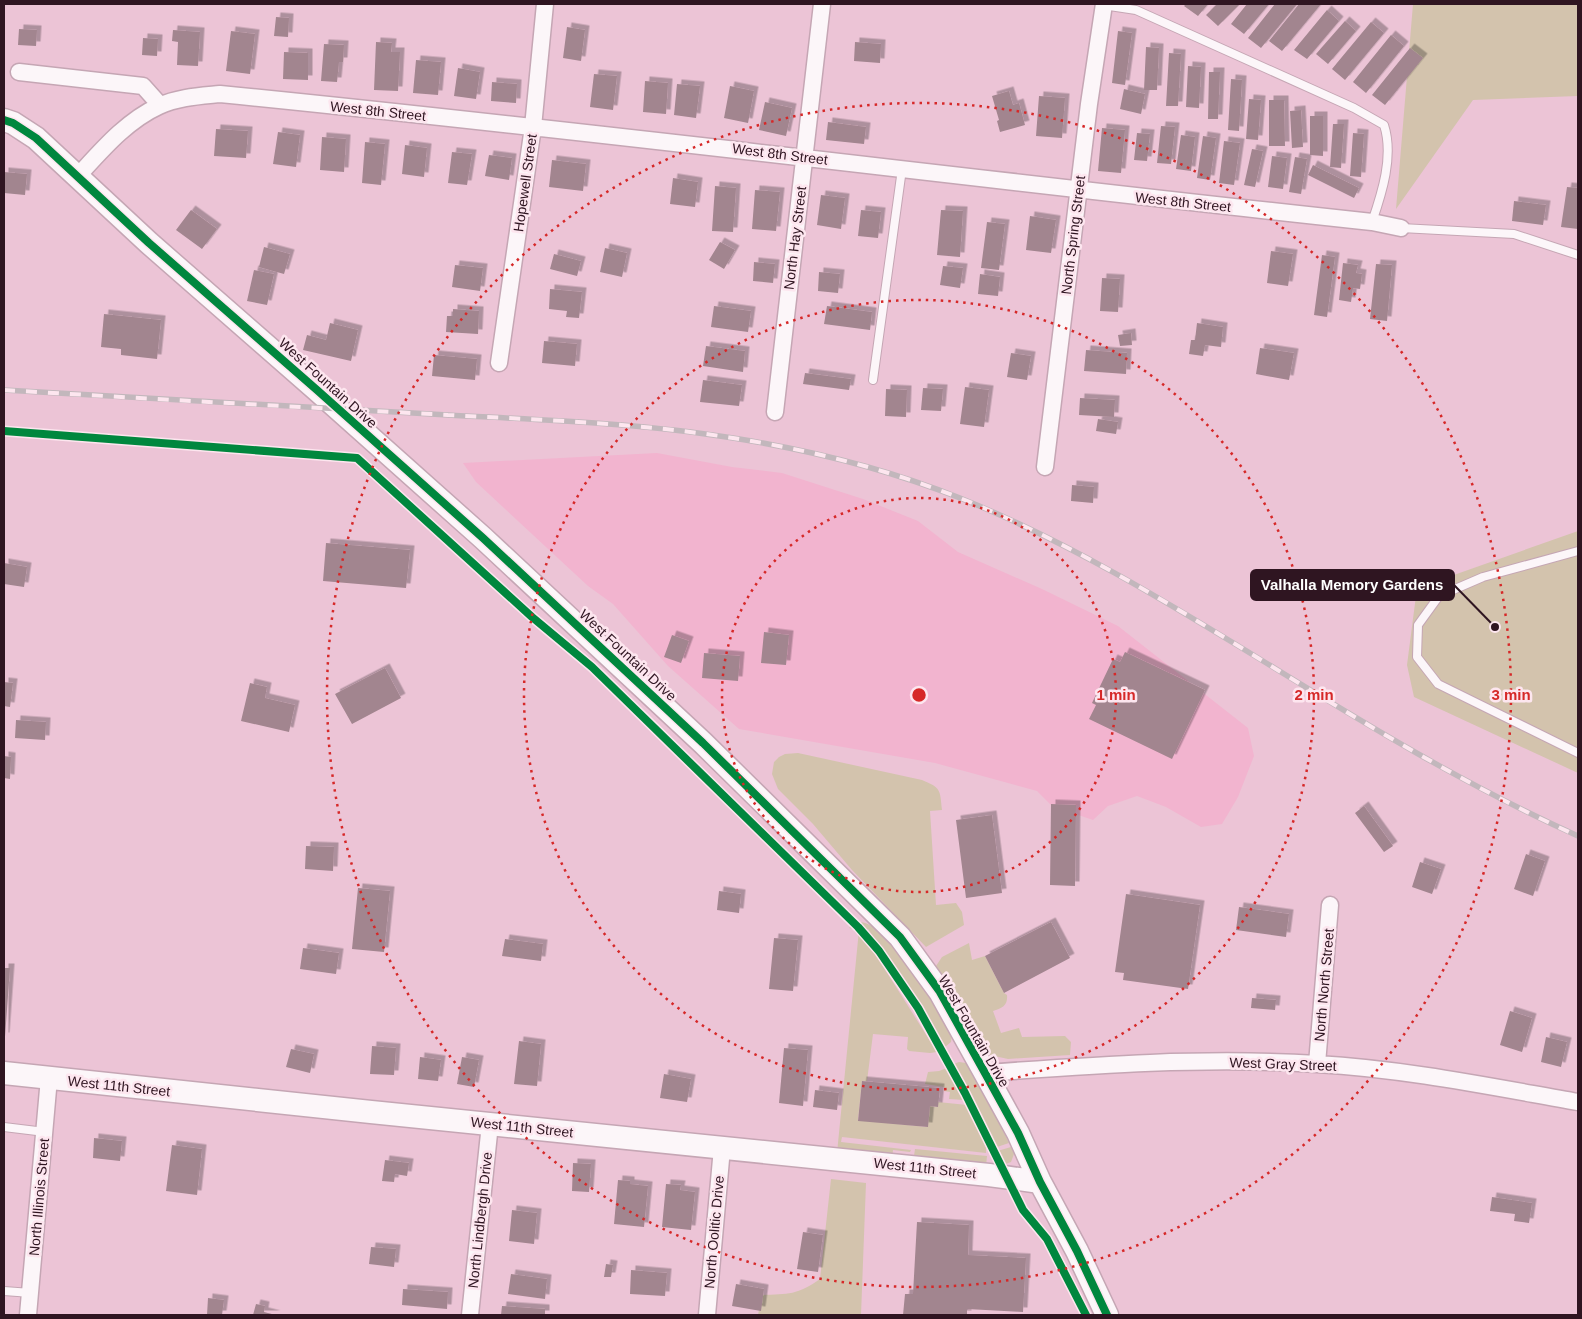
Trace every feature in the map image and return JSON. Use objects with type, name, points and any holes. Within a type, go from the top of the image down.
[{"type":"street","name":"Hopewell Street","points":[[499,363],[533,127],[545,4]]},
{"type":"street","name":"North Hay Street","points":[[775,412],[822,4]]},
{"type":"street","name":"North Spring Street","points":[[1046,467],[1078,190],[1104,4]]},
{"type":"street","points":[[19,72],[143,86],[160,105]]},
{"type":"street","name":"West 8th Street","points":[[77,177],[124,128],[160,105],[183,98],[220,94],[805,157],[1078,190],[1372,222],[1401,228]]},
{"type":"street","name":"West Fountain Drive","points":[[4,120],[13,123],[36,138],[150,244],[483,538],[600,646],[805,842],[900,937],[940,992],[1018,1133],[1040,1182],[1107,1315]]},
{"type":"street","name":"North North Street","points":[[1317,1064],[1330,905]]},
{"type":"street","name":"West Gray Street","points":[[985,1073],[1066,1067],[1190,1062],[1317,1064],[1448,1080],[1578,1102]]},
{"type":"street","name":"West 11th Street","points":[[4,1073],[989,1175],[1040,1182]]},
{"type":"street","name":"North Illinois Street","points":[[28,1315],[49,1078]]},
{"type":"street","name":"North Lindbergh Drive","points":[[470,1315],[490,1124]]},
{"type":"street","name":"North Oolitic Drive","points":[[707,1315],[722,1148]]},
{"type":"lane","points":[[1104,4],[1136,10],[1354,108],[1384,125],[1388,144],[1384,187],[1372,222]]},
{"type":"lane","points":[[873,380],[902,169]]},
{"type":"lane","points":[[1401,228],[1514,234],[1578,255]]},
{"type":"lane","points":[[1578,551],[1483,577],[1439,596],[1418,625],[1417,657],[1438,684],[1578,753]]},
{"type":"lane","points":[[4,1127],[44,1132]]},
{"type":"lane","points":[[4,1291],[31,1293]]},
{"type":"shaded area","points":[[1413,4],[1578,4],[1578,96],[1473,100],[1396,209]]},
{"type":"shaded area","points":[[657,453],[732,467],[782,473],[863,499],[918,521],[958,552],[1042,589],[1118,626],[1248,728],[1254,756],[1238,797],[1222,824],[1201,827],[1166,807],[1137,796],[1108,806],[1093,820],[1052,806],[1037,791],[935,763],[739,729],[668,666],[613,604],[588,586],[476,482],[463,463]]},
{"type":"shaded area","points":[[1578,531],[1578,773],[1414,697],[1407,665],[1417,588]]},
{"type":"shaded area","points":[[798,753],[922,780],[936,787],[940,793],[942,810],[930,811],[936,905],[956,903],[962,912],[964,925],[926,947],[852,870],[813,824],[778,789],[772,774],[774,762],[785,754]]},
{"type":"shaded area","points":[[855,922],[868,924],[897,948],[924,986],[952,1034],[951,1042],[945,1047],[868,929],[862,933],[937,1052],[909,1051],[907,1049],[908,1037],[873,1034],[867,1081],[862,1081],[858,1120],[927,1127],[930,1106],[938,1107],[938,1102],[967,1105],[986,1147],[986,1153],[842,1137],[841,1142],[911,1150],[910,1152],[893,1150],[892,1158],[837,1153],[859,930],[849,928]]},
{"type":"shaded area","points":[[969,943],[972,960],[985,956],[1004,993],[1007,995],[1004,1006],[993,1011],[1001,1033],[1019,1028],[1022,1037],[1065,1036],[1071,1042],[1070,1055],[1008,1059],[990,1055],[936,966],[942,957]]},
{"type":"shaded area","points":[[959,1062],[971,1066],[1009,1143],[994,1147],[954,1064]]},
{"type":"shaded area","points":[[947,1068],[964,1100],[949,1099],[950,1092],[944,1091],[944,1087],[925,1084],[928,1072]]},
{"type":"shaded area","points":[[1011,1147],[1014,1154],[1011,1162],[1003,1165],[993,1165],[994,1152]]},
{"type":"shaded area","points":[[915,1149],[987,1156],[986,1166],[896,1154],[914,1156]]},
{"type":"shaded area","points":[[831,1179],[866,1183],[861,1315],[758,1315],[762,1295],[792,1293],[820,1279]]},
{"type":"building","points":[[1186,4],[1208,4],[1198,16],[1184,6]]},
{"type":"building","points":[[1217,4],[1240,4],[1218,26],[1206,15]]},
{"type":"building","points":[[1247,4],[1269,4],[1244,34],[1231,24]]},
{"type":"building","points":[[1275,4],[1297,4],[1261,48],[1248,38]]},
{"type":"building","points":[[1299,4],[1321,4],[1282,51],[1269,41]]},
{"type":"building","points":[[1327,10],[1339,21],[1307,59],[1294,50]]},
{"type":"building","points":[[276,17],[289,18],[288,37],[274,36]]},
{"type":"building","points":[[1345,21],[1356,31],[1328,64],[1316,54]]},
{"type":"building","points":[[1371,22],[1384,33],[1345,80],[1332,69]]},
{"type":"building","points":[[567,27],[585,30],[581,61],[563,58]]},
{"type":"building","points":[[19,29],[37,30],[36,46],[18,45]]},
{"type":"building","points":[[173,30],[200,32],[198,66],[177,65],[178,42],[172,41]]},
{"type":"building","points":[[231,31],[255,34],[250,74],[226,71]]},
{"type":"building","points":[[1118,31],[1132,33],[1125,85],[1112,83]]},
{"type":"building","points":[[1391,35],[1404,46],[1366,93],[1353,82]]},
{"type":"building","points":[[143,38],[158,39],[157,56],[142,55]]},
{"type":"building","points":[[376,42],[392,43],[391,52],[400,52],[398,91],[374,90]]},
{"type":"building","points":[[855,42],[881,44],[880,63],[854,61]]},
{"type":"building","points":[[324,44],[344,45],[343,62],[339,62],[337,82],[321,81]]},
{"type":"building","points":[[1146,47],[1159,48],[1157,90],[1144,90]]},
{"type":"building","points":[[1410,48],[1423,58],[1385,105],[1372,95]]},
{"type":"building","points":[[284,52],[308,53],[308,80],[283,79]]},
{"type":"building","points":[[1169,53],[1181,54],[1178,106],[1166,106]]},
{"type":"building","points":[[416,60],[441,62],[438,95],[413,93]]},
{"type":"building","points":[[1188,66],[1201,67],[1199,108],[1186,107]]},
{"type":"building","points":[[458,68],[480,72],[476,99],[454,96]]},
{"type":"building","points":[[1209,72],[1220,72],[1218,119],[1208,119]]},
{"type":"building","points":[[594,74],[617,76],[613,110],[590,107]]},
{"type":"building","points":[[1231,79],[1242,80],[1239,131],[1228,130]]},
{"type":"building","points":[[645,81],[668,83],[666,114],[643,112]]},
{"type":"building","points":[[492,82],[517,84],[516,103],[491,101]]},
{"type":"building","points":[[677,84],[700,86],[696,118],[674,115]]},
{"type":"building","points":[[730,86],[754,91],[748,123],[724,118]]},
{"type":"building","points":[[1124,89],[1145,94],[1141,114],[1120,109]]},
{"type":"building","points":[[1009,91],[1013,105],[1019,103],[1025,125],[1000,132],[997,121],[999,120],[992,96]]},
{"type":"building","points":[[1039,96],[1065,98],[1062,138],[1036,136]]},
{"type":"building","points":[[1249,99],[1261,100],[1258,140],[1246,139]]},
{"type":"building","points":[[1269,100],[1284,100],[1285,146],[1269,146]]},
{"type":"building","points":[[765,102],[792,108],[786,136],[759,130]]},
{"type":"building","points":[[1301,110],[1303,147],[1292,148],[1290,111]]},
{"type":"building","points":[[1310,116],[1323,116],[1323,156],[1310,155]]},
{"type":"building","points":[[828,122],[866,127],[864,144],[826,140]]},
{"type":"building","points":[[1333,124],[1344,124],[1341,168],[1330,167]]},
{"type":"building","points":[[1161,126],[1175,127],[1171,164],[1157,163]]},
{"type":"building","points":[[1102,128],[1125,130],[1121,173],[1098,171]]},
{"type":"building","points":[[216,129],[248,131],[246,158],[214,156]]},
{"type":"building","points":[[278,132],[300,135],[296,167],[273,164]]},
{"type":"building","points":[[1137,133],[1150,134],[1147,161],[1134,160]]},
{"type":"building","points":[[1353,133],[1364,134],[1361,177],[1350,176]]},
{"type":"building","points":[[1181,135],[1195,137],[1191,171],[1176,169]]},
{"type":"building","points":[[1203,136],[1216,138],[1210,180],[1197,178]]},
{"type":"building","points":[[322,137],[346,139],[344,172],[320,170]]},
{"type":"building","points":[[1224,141],[1240,143],[1234,185],[1219,183]]},
{"type":"building","points":[[365,142],[385,144],[381,185],[362,183]]},
{"type":"building","points":[[405,145],[427,148],[424,177],[402,174]]},
{"type":"building","points":[[1252,149],[1263,151],[1255,187],[1244,185]]},
{"type":"building","points":[[452,152],[472,154],[467,185],[448,183]]},
{"type":"building","points":[[489,155],[512,158],[509,180],[485,176]]},
{"type":"building","points":[[1272,156],[1287,158],[1283,189],[1268,187]]},
{"type":"building","points":[[1295,157],[1307,159],[1301,194],[1289,192]]},
{"type":"building","points":[[552,160],[586,164],[583,191],[549,187]]},
{"type":"building","points":[[1313,165],[1359,188],[1354,198],[1308,175]]},
{"type":"building","points":[[4,172],[27,174],[25,195],[4,193]]},
{"type":"building","points":[[673,178],[698,182],[695,207],[670,204]]},
{"type":"building","points":[[715,186],[736,188],[733,232],[712,231]]},
{"type":"building","points":[[1567,187],[1578,188],[1578,229],[1561,227]]},
{"type":"building","points":[[755,190],[780,192],[776,231],[752,229]]},
{"type":"building","points":[[821,195],[845,198],[841,229],[817,225]]},
{"type":"building","points":[[1514,201],[1546,205],[1543,225],[1512,221]]},
{"type":"building","points":[[191,210],[217,229],[202,249],[176,230]]},
{"type":"building","points":[[861,210],[881,212],[878,238],[858,236]]},
{"type":"building","points":[[941,210],[963,211],[960,257],[937,255]]},
{"type":"building","points":[[1030,216],[1056,220],[1051,253],[1026,250]]},
{"type":"building","points":[[987,222],[1005,224],[999,270],[981,268]]},
{"type":"building","points":[[720,242],[735,250],[724,269],[709,260]]},
{"type":"building","points":[[264,247],[290,254],[284,274],[259,267]]},
{"type":"building","points":[[605,248],[627,253],[622,277],[600,272]]},
{"type":"building","points":[[1271,251],[1293,254],[1288,286],[1267,283]]},
{"type":"building","points":[[554,254],[581,261],[577,276],[550,269]]},
{"type":"building","points":[[1322,255],[1335,257],[1327,317],[1314,315]]},
{"type":"building","points":[[754,262],[775,264],[773,283],[753,281]]},
{"type":"building","points":[[1343,263],[1358,265],[1356,273],[1362,274],[1360,289],[1353,288],[1351,302],[1339,300]]},
{"type":"building","points":[[1376,264],[1392,265],[1387,321],[1370,319]]},
{"type":"building","points":[[455,265],[483,268],[480,291],[452,287]]},
{"type":"building","points":[[943,266],[963,268],[960,288],[940,285]]},
{"type":"building","points":[[254,270],[274,274],[267,305],[247,301]]},
{"type":"building","points":[[819,272],[840,274],[838,293],[818,291]]},
{"type":"building","points":[[980,274],[1000,277],[998,296],[978,294]]},
{"type":"building","points":[[1102,278],[1120,279],[1118,312],[1100,311]]},
{"type":"building","points":[[550,289],[582,292],[579,318],[566,317],[567,311],[549,309]]},
{"type":"building","points":[[714,306],[751,311],[748,332],[711,327]]},
{"type":"building","points":[[827,306],[872,312],[870,330],[824,324]]},
{"type":"building","points":[[453,309],[479,311],[478,334],[446,332],[447,316],[453,316]]},
{"type":"building","points":[[104,314],[161,320],[157,359],[121,355],[121,349],[101,347]]},
{"type":"building","points":[[330,323],[358,330],[351,361],[303,350],[307,335],[326,340]]},
{"type":"building","points":[[1197,323],[1223,327],[1221,347],[1205,345],[1203,356],[1189,354],[1191,340],[1195,340]]},
{"type":"building","points":[[1131,333],[1132,345],[1120,346],[1118,335]]},
{"type":"building","points":[[544,341],[577,344],[575,366],[542,363]]},
{"type":"building","points":[[706,346],[745,351],[743,372],[703,366]]},
{"type":"building","points":[[1260,348],[1294,353],[1289,380],[1256,374]]},
{"type":"building","points":[[1086,350],[1127,353],[1126,374],[1084,371]]},
{"type":"building","points":[[1011,353],[1031,356],[1027,380],[1007,377]]},
{"type":"building","points":[[434,355],[477,359],[475,380],[432,376]]},
{"type":"building","points":[[805,373],[851,379],[849,390],[803,384]]},
{"type":"building","points":[[703,380],[742,385],[739,406],[700,402]]},
{"type":"building","points":[[965,387],[989,390],[984,427],[960,424]]},
{"type":"building","points":[[923,388],[943,389],[941,411],[921,410]]},
{"type":"building","points":[[886,389],[907,390],[906,417],[885,416]]},
{"type":"building","points":[[1080,398],[1115,400],[1114,417],[1079,415]]},
{"type":"building","points":[[1098,419],[1118,422],[1116,434],[1096,431]]},
{"type":"building","points":[[1072,485],[1094,487],[1093,503],[1071,501]]},
{"type":"building","points":[[326,543],[410,550],[406,588],[323,581]]},
{"type":"building","points":[[4,563],[27,567],[24,587],[4,584]]},
{"type":"building","points":[[764,632],[789,635],[786,665],[761,663]]},
{"type":"building","points":[[672,635],[689,641],[681,663],[664,657]]},
{"type":"building","points":[[1125,652],[1205,690],[1172,759],[1089,719],[1096,705],[1092,703],[1113,659],[1120,662]]},
{"type":"building","points":[[704,653],[740,656],[738,681],[702,678]]},
{"type":"building","points":[[385,668],[401,698],[352,724],[335,694]]},
{"type":"building","points":[[4,682],[13,683],[10,707],[4,706]]},
{"type":"building","points":[[250,683],[267,687],[265,698],[295,705],[289,732],[241,721]]},
{"type":"building","points":[[16,720],[46,722],[45,740],[15,738]]},
{"type":"building","points":[[4,756],[11,757],[10,779],[4,778]]},
{"type":"building","points":[[1051,804],[1076,805],[1075,886],[1050,885]]},
{"type":"building","points":[[1364,806],[1393,846],[1384,852],[1355,813]]},
{"type":"building","points":[[992,815],[1002,893],[966,898],[956,820]]},
{"type":"building","points":[[306,846],[334,847],[333,871],[305,869]]},
{"type":"building","points":[[1526,854],[1545,861],[1533,896],[1514,889]]},
{"type":"building","points":[[1420,862],[1441,869],[1432,894],[1412,887]]},
{"type":"building","points":[[358,888],[390,891],[384,952],[352,949]]},
{"type":"building","points":[[719,891],[741,894],[739,913],[717,910]]},
{"type":"building","points":[[1126,894],[1200,905],[1188,989],[1123,980],[1124,973],[1115,972]]},
{"type":"building","points":[[1239,907],[1289,914],[1286,937],[1236,930]]},
{"type":"building","points":[[1051,922],[1070,958],[1004,993],[985,956]]},
{"type":"building","points":[[774,938],[798,940],[793,991],[769,989]]},
{"type":"building","points":[[505,939],[543,944],[541,961],[502,956]]},
{"type":"building","points":[[303,948],[339,953],[336,974],[300,969]]},
{"type":"building","points":[[4,968],[10,968],[5,1037],[4,1037]]},
{"type":"building","points":[[1252,998],[1276,1000],[1275,1010],[1251,1008]]},
{"type":"building","points":[[1510,1011],[1532,1018],[1522,1052],[1500,1045]]},
{"type":"building","points":[[1546,1037],[1567,1042],[1561,1067],[1541,1062]]},
{"type":"building","points":[[519,1041],[541,1044],[537,1086],[514,1084]]},
{"type":"building","points":[[372,1046],[396,1048],[394,1075],[370,1074]]},
{"type":"building","points":[[784,1048],[808,1050],[803,1106],[779,1103]]},
{"type":"building","points":[[291,1049],[314,1054],[310,1073],[286,1067]]},
{"type":"building","points":[[420,1057],[441,1060],[438,1081],[418,1079]]},
{"type":"building","points":[[462,1057],[479,1060],[474,1087],[457,1084]]},
{"type":"building","points":[[664,1074],[691,1079],[687,1102],[660,1098]]},
{"type":"building","points":[[862,1081],[940,1088],[938,1107],[930,1106],[928,1127],[858,1121]]},
{"type":"building","points":[[815,1090],[839,1093],[837,1110],[813,1107]]},
{"type":"building","points":[[94,1138],[122,1141],[120,1161],[93,1158]]},
{"type":"building","points":[[172,1145],[202,1149],[197,1195],[166,1191]]},
{"type":"building","points":[[385,1160],[409,1163],[407,1176],[395,1174],[394,1182],[382,1181]]},
{"type":"building","points":[[573,1163],[591,1164],[589,1192],[572,1191]]},
{"type":"building","points":[[618,1180],[630,1181],[630,1184],[648,1186],[644,1227],[614,1224]]},
{"type":"building","points":[[666,1184],[681,1185],[680,1190],[695,1192],[691,1230],[662,1227]]},
{"type":"building","points":[[1492,1197],[1532,1203],[1529,1223],[1514,1221],[1515,1214],[1490,1211]]},
{"type":"building","points":[[512,1210],[537,1213],[534,1244],[509,1241]]},
{"type":"building","points":[[917,1222],[969,1225],[968,1255],[1026,1258],[1023,1312],[967,1309],[967,1315],[903,1315],[905,1294],[913,1294]]},
{"type":"building","points":[[803,1232],[823,1235],[818,1272],[797,1269]]},
{"type":"building","points":[[371,1247],[396,1249],[394,1267],[369,1264]]},
{"type":"building","points":[[606,1264],[613,1265],[611,1277],[604,1277]]},
{"type":"building","points":[[631,1270],[667,1273],[665,1296],[630,1294]]},
{"type":"building","points":[[511,1274],[547,1279],[545,1299],[508,1294]]},
{"type":"building","points":[[736,1284],[764,1289],[761,1311],[732,1306]]},
{"type":"building","points":[[403,1289],[448,1292],[447,1309],[402,1305]]},
{"type":"building","points":[[208,1298],[224,1300],[222,1315],[207,1315]]},
{"type":"building","points":[[256,1304],[265,1306],[264,1312],[276,1315],[253,1315]]},
{"type":"building","points":[[502,1306],[545,1309],[545,1315],[501,1315]]},
{"type":"railway","points":[[4,390],[627,425],[762,443],[876,469],[960,498],[1039,533],[1115,573],[1189,616],[1340,708],[1457,776],[1578,836]]},
{"type":"cycle path","points":[[4,120],[13,123],[36,138],[149,243],[483,538],[703,743],[900,937],[940,992],[1018,1133],[1040,1182],[1077,1251],[1107,1315]]},
{"type":"cycle path","points":[[4,431],[357,458],[532,617],[592,667],[858,927],[879,951],[918,1008],[965,1093],[1023,1210],[1047,1239],[1086,1315]]},
{"type":"place","name":"Valhalla Memory Gardens","points":[[1495,627]]}]
